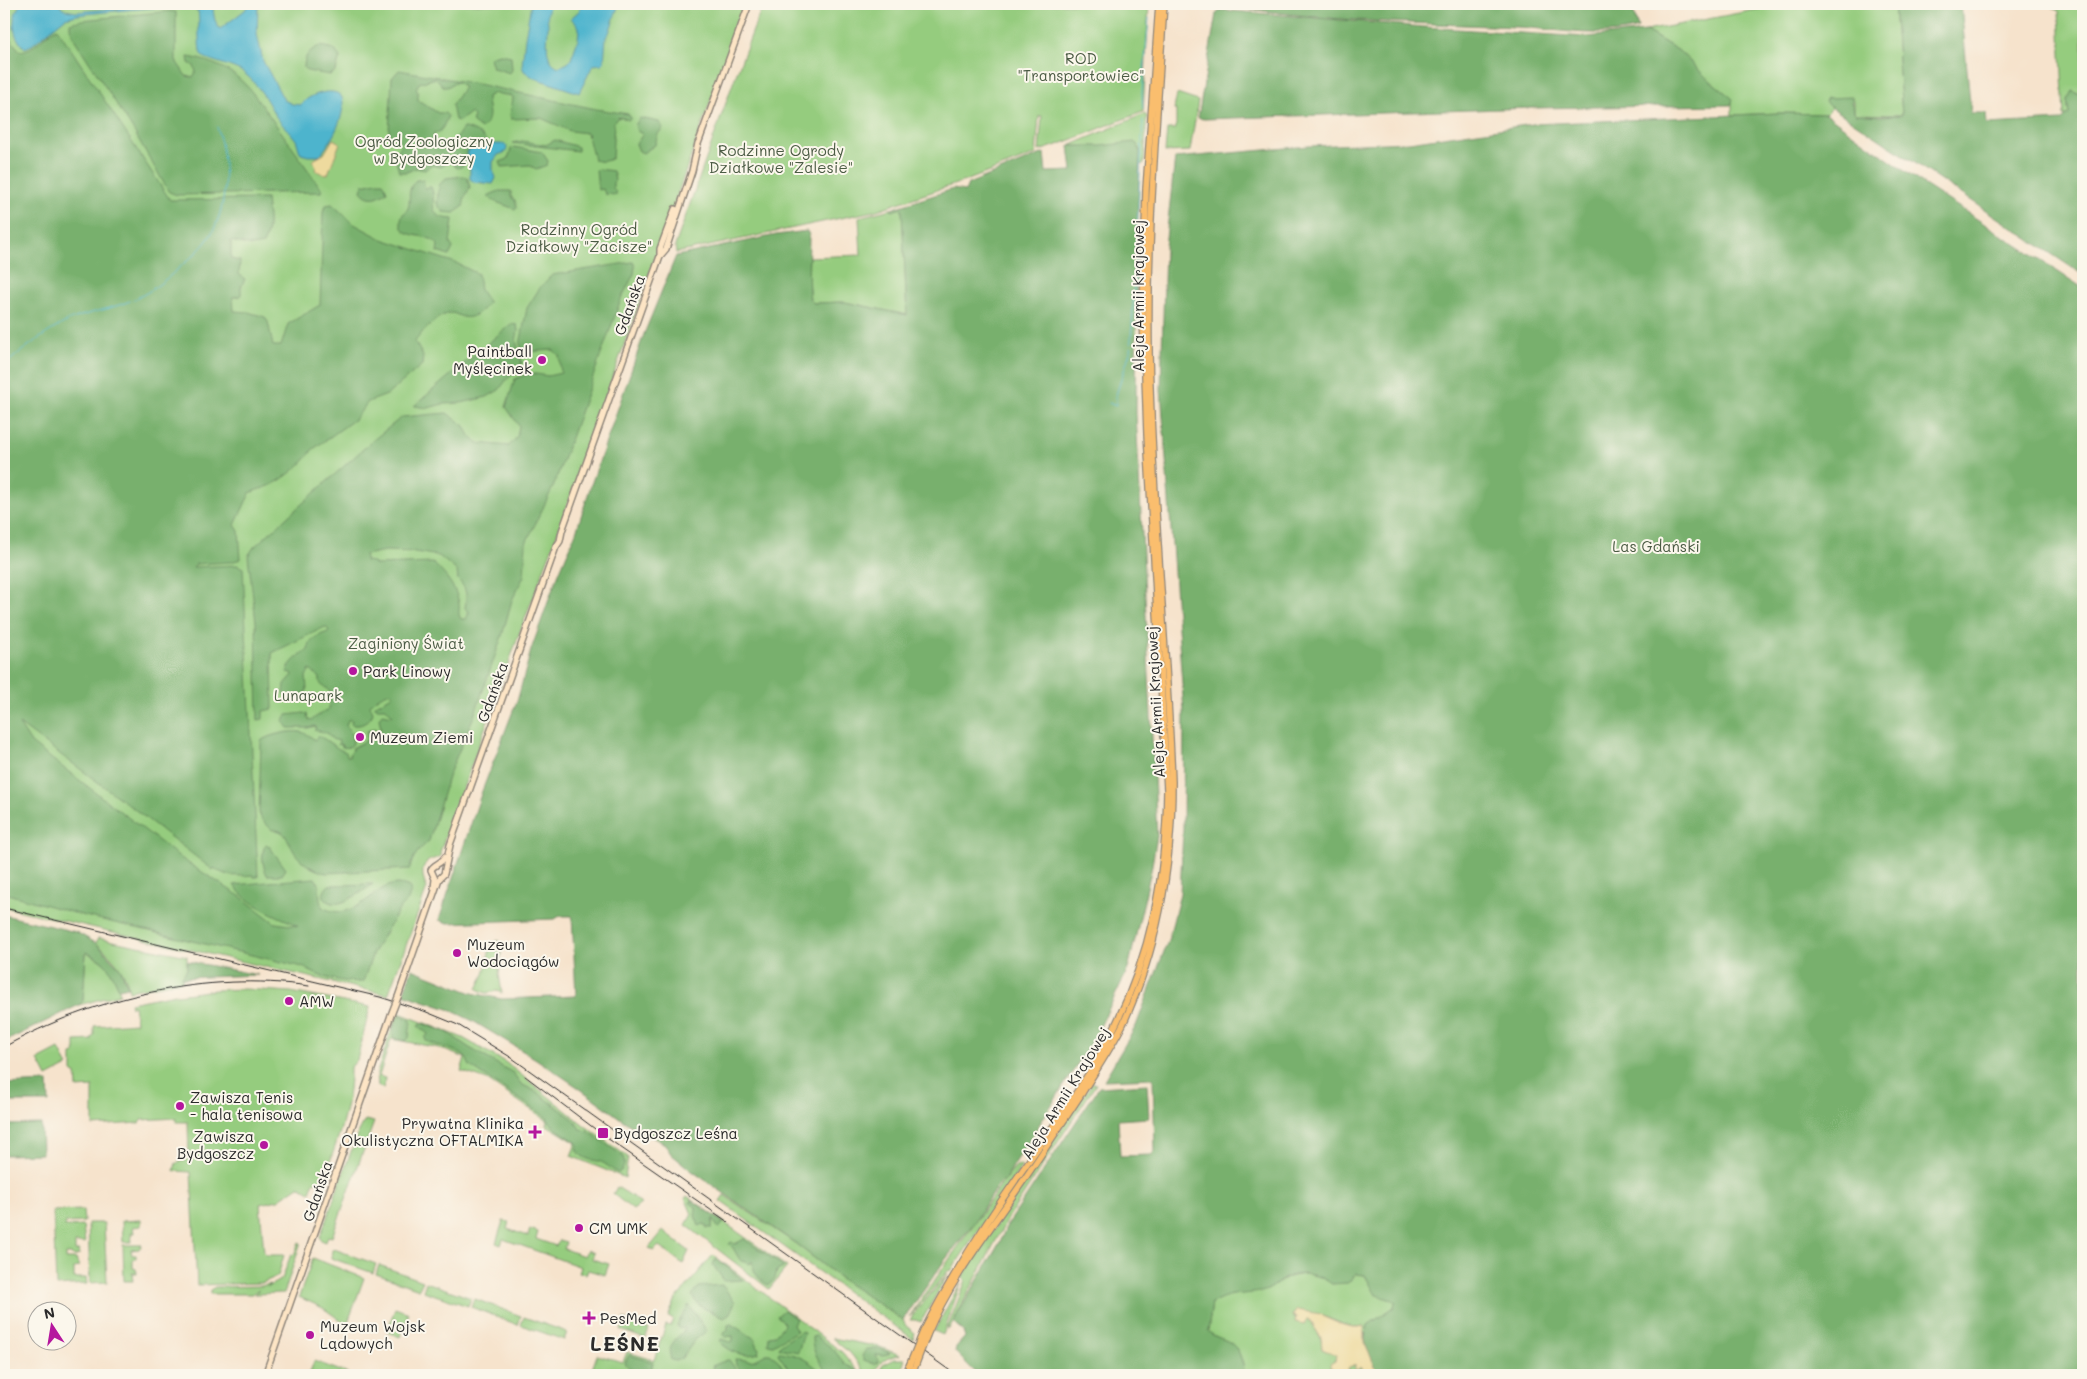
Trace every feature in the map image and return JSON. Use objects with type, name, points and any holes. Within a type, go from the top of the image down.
[{"type":"main road","name":"Gdańska","points":[[444,869],[450,845],[556,547],[560,541],[660,256],[660,249],[748,4]]},
{"type":"main road","name":"Aleja Armii Krajowej","points":[[925,1333],[940,1298],[973,1244],[1078,1091],[1100,1053],[1134,983],[1153,921],[1166,838],[1167,790],[1146,418],[1143,293],[1146,181],[1159,4]]},
{"type":"main road","name":"Aleja Armii Krajowej","points":[[925,1333],[963,1270],[1059,1129],[1108,1052],[1122,1025],[1147,965],[1158,927],[1171,836],[1172,782],[1150,387],[1149,318],[1150,220],[1164,4]]},
{"type":"main road","name":"Gdańska","points":[[438,865],[442,862],[450,845]]},
{"type":"main road","points":[[438,865],[444,869],[432,899],[435,882],[431,870],[438,865]]},
{"type":"main road","points":[[434,877],[441,877]]},
{"type":"main road","name":"Gdańska","points":[[265,1375],[432,899]]},
{"type":"main road","points":[[905,1375],[911,1370],[925,1333]]},
{"type":"green space","points":[[4,4],[745,4],[551,551],[440,852],[441,856],[428,861],[423,867],[423,878],[427,888],[388,995],[4,907]]},
{"type":"green space","points":[[763,4],[1149,4],[1143,112],[1039,151],[1042,116],[1039,116],[1036,154],[968,180],[874,211],[676,253],[675,246]]},
{"type":"green space","points":[[1220,4],[1631,4],[1638,28],[1608,33],[1593,33],[1516,27],[1368,21],[1293,15]]},
{"type":"green space","points":[[1785,4],[1894,4],[1902,115],[1856,114],[1854,112],[1854,100],[1827,98],[1828,105],[1832,108],[1826,114],[1732,115],[1732,99],[1679,51],[1646,31]]},
{"type":"green space","points":[[1894,4],[1961,4],[1971,113],[1986,113],[1987,124],[2062,120],[2069,114],[2067,100],[2072,91],[2079,95],[2083,92],[2083,275],[1828,105],[1825,101],[1827,98],[1852,97],[1856,114],[1902,115]]},
{"type":"green space","points":[[2043,4],[2083,4],[2083,92],[2080,95],[2072,91],[2067,100],[2069,114],[2064,117],[2059,11]]},
{"type":"green space","points":[[1221,10],[1424,27],[1587,37],[1646,31],[1679,51],[1733,99],[1731,105],[1532,108],[1198,118],[1216,14]]},
{"type":"green space","points":[[176,12],[176,61],[186,76],[193,77],[196,72],[194,66],[189,63],[188,57],[221,67],[242,81],[256,96],[322,190],[321,192],[177,195],[169,192],[132,128],[75,40],[70,23],[82,20]]},
{"type":"green space","points":[[57,28],[170,200],[266,199],[268,228],[263,244],[252,246],[231,241],[231,259],[240,261],[239,274],[245,279],[241,287],[241,296],[233,297],[234,311],[248,312],[265,317],[268,322],[273,346],[281,346],[288,324],[320,305],[323,212],[326,205],[332,204],[354,224],[382,239],[456,263],[478,274],[480,290],[489,303],[477,314],[467,318],[454,313],[441,316],[415,342],[423,356],[422,365],[387,395],[368,402],[355,419],[312,450],[305,460],[287,476],[274,484],[250,493],[235,525],[239,531],[241,559],[231,562],[196,564],[193,567],[237,565],[243,568],[258,877],[254,877],[254,875],[228,875],[214,868],[213,870],[19,724],[31,743],[185,861],[241,897],[275,923],[298,926],[247,899],[234,885],[315,878],[323,908],[337,912],[349,910],[359,905],[388,886],[398,884],[409,887],[411,891],[408,900],[400,908],[373,953],[363,982],[332,979],[303,967],[85,916],[4,893],[4,42],[11,40],[20,51],[26,50]]},
{"type":"green space","points":[[320,46],[334,49],[340,57],[336,71],[330,75],[307,71],[304,68],[308,54]]},
{"type":"green space","points":[[500,54],[511,56],[512,70],[510,73],[493,68],[490,58]]},
{"type":"green space","name":"Ogród Zoologiczny w Bydgoszczy","points":[[399,70],[628,114],[631,118],[628,120],[621,117],[617,118],[614,122],[612,158],[606,161],[597,161],[594,160],[587,133],[570,131],[541,118],[511,119],[512,96],[494,93],[487,97],[489,117],[481,129],[472,122],[474,116],[471,113],[459,121],[455,120],[452,105],[464,87],[457,82],[444,87],[436,78],[419,83],[416,89],[418,100],[438,113],[445,113],[448,116],[441,130],[434,134],[434,144],[439,145],[448,152],[447,163],[441,167],[431,165],[425,170],[416,168],[407,172],[399,172],[396,160],[401,141],[390,136],[389,131],[392,78]]},
{"type":"green space","points":[[1177,94],[1198,101],[1190,151],[1165,152],[1167,129],[1176,129],[1176,110],[1174,109]]},
{"type":"green space","name":"Las Gdański","points":[[1780,113],[1826,114],[1917,180],[2083,288],[2083,1375],[1379,1375],[1364,1342],[1368,1325],[1394,1307],[1395,1301],[1376,1295],[1365,1275],[1356,1274],[1348,1283],[1332,1284],[1322,1278],[1311,1275],[1294,1275],[1285,1278],[1265,1291],[1232,1295],[1212,1303],[1208,1331],[1236,1348],[1245,1375],[977,1374],[955,1352],[956,1347],[965,1337],[963,1331],[954,1323],[956,1317],[1000,1242],[1006,1227],[1099,1087],[1147,1084],[1149,1118],[1118,1120],[1120,1156],[1151,1155],[1155,1151],[1153,1078],[1104,1080],[1136,1026],[1168,941],[1180,894],[1183,829],[1184,712],[1161,389],[1165,247],[1175,158],[1309,146],[1409,142],[1533,124]]},
{"type":"green space","points":[[1144,114],[1147,116],[1144,164],[1139,165],[1139,147],[1069,146]]},
{"type":"green space","points":[[640,118],[659,122],[663,128],[658,134],[655,145],[643,153],[639,151],[636,144],[643,134],[637,131],[635,125]]},
{"type":"green space","points":[[463,128],[476,132],[487,142],[471,145],[467,149],[468,161],[457,168],[452,163],[452,153],[455,140]]},
{"type":"green space","points":[[555,140],[578,147],[578,151],[512,143],[522,141],[546,145]]},
{"type":"green space","points":[[1134,142],[1138,145],[1140,151],[1137,240],[1136,413],[1157,836],[1151,871],[1128,969],[1097,1033],[1005,1179],[995,1189],[974,1223],[945,1260],[903,1320],[841,1279],[795,1243],[692,1171],[671,1154],[665,1144],[628,1124],[536,1059],[471,1020],[448,1009],[403,994],[412,969],[472,993],[502,999],[576,996],[572,916],[560,916],[555,919],[448,923],[439,920],[482,791],[518,698],[531,650],[554,585],[576,532],[644,334],[676,256],[776,235],[807,231],[809,235],[808,276],[810,300],[814,303],[845,302],[907,315],[902,208],[892,211],[891,209],[953,189],[965,191],[968,184],[1044,153],[1046,172],[1072,171],[1069,146],[1100,146]]},
{"type":"green space","points":[[514,147],[542,152],[548,161],[547,165],[536,169],[529,165],[502,167],[500,162],[508,159],[511,149]]},
{"type":"green space","points":[[596,170],[613,171],[615,180],[613,189],[616,195],[605,194],[603,189],[598,190]]},
{"type":"green space","points":[[467,177],[470,187],[463,207],[454,213],[443,212],[437,204],[439,185],[446,178]]},
{"type":"green space","points":[[416,180],[423,180],[425,188],[431,187],[434,208],[438,216],[453,219],[450,243],[453,248],[449,256],[437,252],[438,245],[434,241],[408,233],[403,229],[401,224],[402,215],[408,207],[410,189]]},
{"type":"green space","points":[[383,182],[387,191],[381,195],[370,197],[361,191],[363,185]]},
{"type":"green space","points":[[499,191],[511,191],[511,197],[515,200],[517,208],[515,209],[496,202],[487,196]]},
{"type":"green space","points":[[902,208],[907,315],[845,302],[813,303],[810,300],[808,281],[809,257],[861,255],[859,217]]},
{"type":"green space","name":"Zaginiony Świat","points":[[633,262],[635,266],[634,274],[621,299],[554,485],[526,543],[524,576],[512,600],[502,636],[474,716],[449,774],[429,841],[415,857],[410,869],[326,873],[318,870],[307,865],[298,857],[282,832],[272,830],[262,820],[259,813],[261,741],[280,734],[301,732],[315,740],[318,736],[346,752],[347,756],[350,756],[352,748],[366,741],[367,731],[375,728],[378,731],[381,729],[379,718],[382,714],[393,716],[386,708],[374,706],[392,696],[392,694],[391,692],[385,694],[370,705],[373,713],[364,723],[354,725],[351,724],[352,720],[348,720],[346,725],[352,734],[353,744],[348,747],[342,747],[341,744],[338,745],[339,741],[332,739],[327,733],[314,730],[315,726],[288,728],[283,721],[287,715],[304,713],[311,720],[329,709],[331,692],[321,685],[320,678],[310,670],[306,676],[307,691],[300,695],[286,696],[284,694],[285,684],[293,675],[287,672],[290,665],[308,650],[310,643],[315,638],[328,632],[329,630],[325,627],[272,653],[273,709],[263,711],[263,719],[258,720],[256,622],[248,556],[254,547],[372,441],[402,417],[447,413],[465,426],[470,436],[477,443],[509,446],[517,437],[519,426],[506,407],[515,379],[530,373],[548,376],[561,373],[559,355],[553,350],[525,352],[520,345],[527,308],[541,286],[552,275]],"holes":[[[385,551],[415,552],[439,556],[457,571],[458,580],[466,592],[465,608],[469,612],[466,619],[461,619],[460,617],[458,598],[453,587],[446,576],[433,563],[375,565],[373,562],[365,561],[365,555]]]},
{"type":"green space","points":[[511,324],[517,325],[516,341],[522,362],[518,371],[507,379],[499,390],[487,397],[461,403],[443,404],[428,408],[414,406]]},
{"type":"green space","points":[[266,844],[286,869],[282,875],[267,875],[263,860],[263,851]]},
{"type":"green space","points":[[373,884],[343,902],[329,902],[324,897],[325,889],[329,885]]},
{"type":"green space","points":[[4,915],[76,932],[96,943],[120,968],[128,987],[119,989],[107,966],[86,952],[83,1001],[79,1005],[4,1042]]},
{"type":"green space","points":[[98,938],[187,956],[187,969],[182,981],[129,991],[122,971],[96,943]]},
{"type":"green space","points":[[498,940],[502,948],[499,974],[502,993],[497,991],[486,993],[477,989],[484,974],[491,945]]},
{"type":"green space","points":[[86,952],[109,968],[120,994],[79,1005],[83,1001]]},
{"type":"green space","points":[[187,961],[258,975],[181,978],[187,969]]},
{"type":"green space","name":"Zawisza Bydgoszcz","points":[[245,989],[291,992],[370,1007],[357,1060],[350,1068],[350,1083],[345,1113],[322,1184],[314,1181],[310,1192],[299,1186],[278,1200],[260,1204],[264,1253],[267,1255],[284,1255],[278,1276],[262,1283],[197,1285],[191,1172],[174,1171],[176,1163],[189,1159],[188,1122],[176,1122],[176,1118],[93,1126],[93,1087],[77,1088],[76,1073],[72,1072],[72,1055],[75,1054],[75,1041],[92,1040],[94,1026],[136,1023],[134,1006],[131,1007],[130,1003],[175,994]]},
{"type":"green space","points":[[397,1012],[463,1038],[505,1062],[584,1125],[628,1157],[625,1178],[571,1156],[576,1143],[547,1125],[548,1121],[487,1080],[461,1071],[465,1058],[439,1048],[391,1039],[379,1076],[385,1078],[384,1089],[378,1086],[377,1073]]},
{"type":"green space","points":[[401,1015],[411,1020],[409,1038],[406,1041],[393,1038],[394,1025]]},
{"type":"green space","points":[[421,1023],[447,1032],[468,1047],[513,1073],[521,1084],[537,1092],[573,1119],[580,1129],[588,1131],[623,1156],[622,1170],[618,1173],[602,1162],[583,1157],[577,1150],[578,1145],[576,1142],[555,1128],[546,1117],[470,1066],[463,1055],[426,1041],[425,1038],[428,1034],[418,1026]]},
{"type":"green space","points":[[59,1049],[68,1066],[47,1077],[38,1060]]},
{"type":"green space","points":[[48,1082],[49,1102],[4,1102],[4,1084]]},
{"type":"green space","points":[[1092,1083],[1096,1084],[1008,1218],[949,1329],[947,1329],[966,1280],[962,1277]]},
{"type":"green space","points":[[365,1120],[374,1122],[332,1237],[328,1236],[326,1242],[321,1240],[320,1237],[357,1135]]},
{"type":"green space","points":[[41,1124],[42,1154],[4,1155],[4,1125]]},
{"type":"green space","points":[[1016,1166],[1022,1166],[951,1271],[949,1270],[909,1317],[1008,1175]]},
{"type":"green space","points":[[617,1187],[641,1204],[633,1210],[613,1194]]},
{"type":"green space","points":[[724,1195],[796,1244],[841,1279],[903,1320],[906,1326],[915,1333],[913,1339],[720,1201]]},
{"type":"green space","points":[[687,1196],[787,1267],[769,1289],[686,1225],[692,1214],[685,1198]]},
{"type":"green space","points":[[692,1200],[723,1222],[723,1224],[718,1228],[713,1219],[712,1228],[707,1228],[704,1224],[699,1226],[695,1216],[696,1207],[690,1203]]},
{"type":"green space","points":[[83,1210],[84,1222],[65,1223],[65,1227],[83,1226],[85,1243],[75,1243],[75,1251],[79,1251],[79,1255],[73,1257],[71,1254],[66,1254],[66,1259],[76,1259],[79,1267],[74,1268],[74,1278],[86,1278],[87,1284],[56,1286],[53,1211]]},
{"type":"green space","points":[[141,1220],[141,1226],[133,1227],[134,1233],[131,1233],[132,1242],[123,1242],[122,1221]]},
{"type":"green space","points":[[503,1221],[509,1222],[507,1229],[528,1236],[530,1229],[538,1232],[536,1239],[556,1246],[559,1240],[566,1242],[564,1249],[584,1256],[587,1250],[594,1253],[592,1259],[609,1264],[605,1275],[588,1270],[586,1274],[579,1273],[581,1267],[503,1239],[501,1245],[496,1243]]},
{"type":"green space","points":[[88,1223],[104,1223],[107,1282],[90,1283]]},
{"type":"green space","points":[[663,1231],[689,1251],[683,1264],[659,1246],[653,1251],[649,1248]]},
{"type":"green space","points":[[744,1239],[783,1266],[783,1268],[777,1271],[775,1278],[769,1285],[757,1276],[752,1261],[749,1264],[740,1260],[729,1244],[731,1242],[735,1244]]},
{"type":"green space","points":[[299,1242],[301,1243],[284,1293],[255,1294],[259,1290],[252,1294],[210,1294],[210,1290],[215,1287],[261,1286],[270,1284],[267,1287],[282,1279],[291,1254],[294,1255]]},
{"type":"green space","points":[[123,1245],[142,1245],[139,1249],[131,1250],[132,1255],[136,1255],[136,1259],[133,1259],[133,1268],[136,1269],[137,1273],[132,1273],[133,1281],[124,1281]]},
{"type":"green space","points":[[334,1249],[376,1264],[373,1273],[331,1258],[332,1250]]},
{"type":"green space","points":[[713,1255],[842,1352],[861,1375],[590,1375],[597,1355],[623,1362],[627,1352],[654,1360],[666,1325],[671,1326],[673,1319],[668,1317],[676,1299]]},
{"type":"green space","points":[[313,1258],[364,1278],[347,1325],[323,1308],[299,1297]]},
{"type":"green space","points":[[715,1260],[718,1260],[743,1280],[724,1281],[713,1265]]},
{"type":"green space","points":[[379,1265],[423,1281],[419,1289],[376,1274]]},
{"type":"green space","points":[[1310,1273],[1324,1278],[1332,1284],[1356,1274],[1365,1275],[1377,1291],[1395,1301],[1395,1307],[1368,1325],[1365,1337],[1364,1326],[1347,1326],[1321,1316],[1293,1314],[1292,1316],[1304,1324],[1309,1319],[1321,1338],[1322,1349],[1336,1355],[1330,1367],[1347,1374],[1348,1368],[1356,1364],[1357,1369],[1363,1368],[1366,1375],[1245,1375],[1236,1348],[1208,1331],[1212,1303],[1223,1296],[1267,1290],[1288,1277]]},
{"type":"green space","points":[[948,1274],[921,1322],[910,1320],[916,1311]]},
{"type":"green space","points":[[426,1282],[471,1298],[468,1306],[423,1291]]},
{"type":"green space","points":[[961,1282],[943,1335],[934,1331]]},
{"type":"green space","points":[[722,1285],[735,1302],[729,1315],[724,1318],[701,1307],[692,1295],[699,1287]]},
{"type":"green space","points":[[475,1299],[521,1316],[518,1325],[471,1307]]},
{"type":"green space","points":[[689,1305],[707,1331],[696,1339],[681,1359],[671,1360],[671,1347],[685,1328],[679,1329],[677,1325]]},
{"type":"green space","points":[[395,1308],[409,1313],[400,1337],[387,1332]]},
{"type":"green space","points":[[784,1310],[796,1319],[793,1324],[797,1331],[773,1345],[768,1344],[769,1336],[775,1335],[784,1325],[783,1321],[777,1316]]},
{"type":"green space","points":[[524,1317],[567,1332],[564,1340],[521,1325]]},
{"type":"green space","points":[[623,1319],[649,1329],[645,1339],[621,1330],[625,1321]]},
{"type":"green space","points":[[731,1324],[755,1339],[759,1350],[758,1353],[748,1355],[738,1353],[728,1349],[720,1342],[721,1339],[731,1342],[733,1339],[733,1336],[726,1337],[723,1334],[728,1329],[728,1325]]},
{"type":"green space","points":[[802,1331],[804,1333],[798,1352],[779,1348],[780,1345]]},
{"type":"green space","points":[[816,1336],[833,1349],[845,1364],[857,1371],[858,1375],[829,1375],[813,1347],[812,1337]]},
{"type":"green space","points":[[832,1338],[880,1347],[900,1355],[884,1361],[873,1375],[866,1375],[852,1355]]},
{"type":"green space","points":[[866,1349],[880,1349],[890,1353],[884,1356],[876,1355],[879,1362],[874,1364],[864,1360],[862,1356]]},
{"type":"green space","points":[[779,1352],[792,1354],[804,1359],[824,1375],[793,1375],[778,1354]]},
{"type":"green space","points":[[770,1354],[778,1360],[788,1375],[743,1375],[736,1365],[735,1359],[752,1361]]},
{"type":"green space","points":[[629,1355],[653,1362],[650,1375],[636,1372],[629,1368],[625,1363]]},
{"type":"green space","points":[[895,1359],[905,1359],[900,1375],[877,1375],[883,1365]]},
{"type":"green space","points":[[729,1360],[740,1375],[715,1375],[712,1366]]},
{"type":"green space","points":[[314,1361],[352,1375],[309,1375]]},
{"type":"sand","points":[[333,139],[340,143],[328,174],[325,175],[315,170],[316,167],[313,160],[324,154]]},
{"type":"sand","points":[[1297,1310],[1321,1314],[1348,1326],[1364,1326],[1364,1342],[1379,1375],[1366,1375],[1361,1367],[1355,1371],[1355,1364],[1348,1368],[1347,1374],[1344,1372],[1339,1373],[1330,1367],[1330,1364],[1335,1361],[1336,1355],[1322,1349],[1321,1338],[1309,1319],[1304,1324],[1295,1322],[1296,1317],[1292,1316]]},
{"type":"water","points":[[21,4],[57,4],[66,10],[76,12],[165,4],[213,4],[215,20],[220,29],[245,10],[249,4],[260,4],[258,8],[257,34],[263,61],[284,100],[292,104],[301,105],[310,97],[334,92],[342,98],[341,118],[331,139],[319,156],[301,154],[296,140],[279,120],[249,77],[240,70],[202,56],[200,53],[198,11],[160,8],[77,15],[65,18],[32,45],[25,48],[17,38],[14,26],[15,14]]},
{"type":"water","points":[[531,4],[550,4],[547,50],[551,60],[559,67],[568,63],[571,59],[578,40],[579,27],[571,18],[579,11],[582,4],[619,4],[606,37],[604,62],[593,65],[579,93],[534,78],[524,71],[522,66]]},
{"type":"water","points":[[492,144],[505,144],[507,147],[506,152],[498,155],[493,162],[496,178],[493,184],[474,182],[470,179],[470,159],[467,153],[469,150]]},
{"type":"waterway","points":[[1143,109],[1142,92],[1149,18]]},
{"type":"waterway","points":[[1109,403],[1116,406],[1116,395],[1130,352],[1143,120]]},
{"type":"waterway","points":[[4,367],[26,348],[65,322],[113,307],[148,292],[177,270],[202,247],[210,237],[218,219],[224,193],[223,153],[217,127]]},
{"type":"railway","points":[[4,908],[380,997],[424,1011],[458,1025],[512,1058],[956,1375]]},
{"type":"railway","points":[[4,1047],[38,1029],[75,1014],[152,992],[231,982],[270,982],[309,986]]},
{"type":"railway","points":[[525,1076],[607,1138],[728,1222]]},
{"type":"place","name":"Paintball Myślęcinek","points":[[542,360]]},
{"type":"place","name":"Park Linowy","points":[[353,671]]},
{"type":"place","name":"Muzeum Ziemi","points":[[360,737]]},
{"type":"place","name":"Muzeum Wodociągów","points":[[457,953]]},
{"type":"place","name":"AMW","points":[[289,1001]]},
{"type":"place","name":"Zawisza Tenis - hala tenisowa","points":[[180,1106]]},
{"type":"place","name":"Prywatna Klinika Okulistyczna OFTALMIKA","points":[[535,1132]]},
{"type":"place","name":"Bydgoszcz Leśna","points":[[603,1133]]},
{"type":"place","name":"Zawisza Bydgoszcz","points":[[264,1145]]},
{"type":"place","name":"CM UMK","points":[[579,1228]]},
{"type":"place","name":"PesMed","points":[[589,1318]]},
{"type":"place","name":"Muzeum Wojsk Lądowych","points":[[310,1335]]},
{"type":"district","name":"LEŚNE","points":[[625,1343]]},
{"type":"park label","name":"ROD \"Transportowiec\"","points":[[1081,66]]},
{"type":"park label","name":"Rodzinne Ogrody Działkowe \"Zalesie\"","points":[[781,158]]},
{"type":"park label","name":"Rodzinny Ogród Działkowy \"Zacisze\"","points":[[579,238]]},
{"type":"park label","name":"Lunapark","points":[[308,695]]}]
